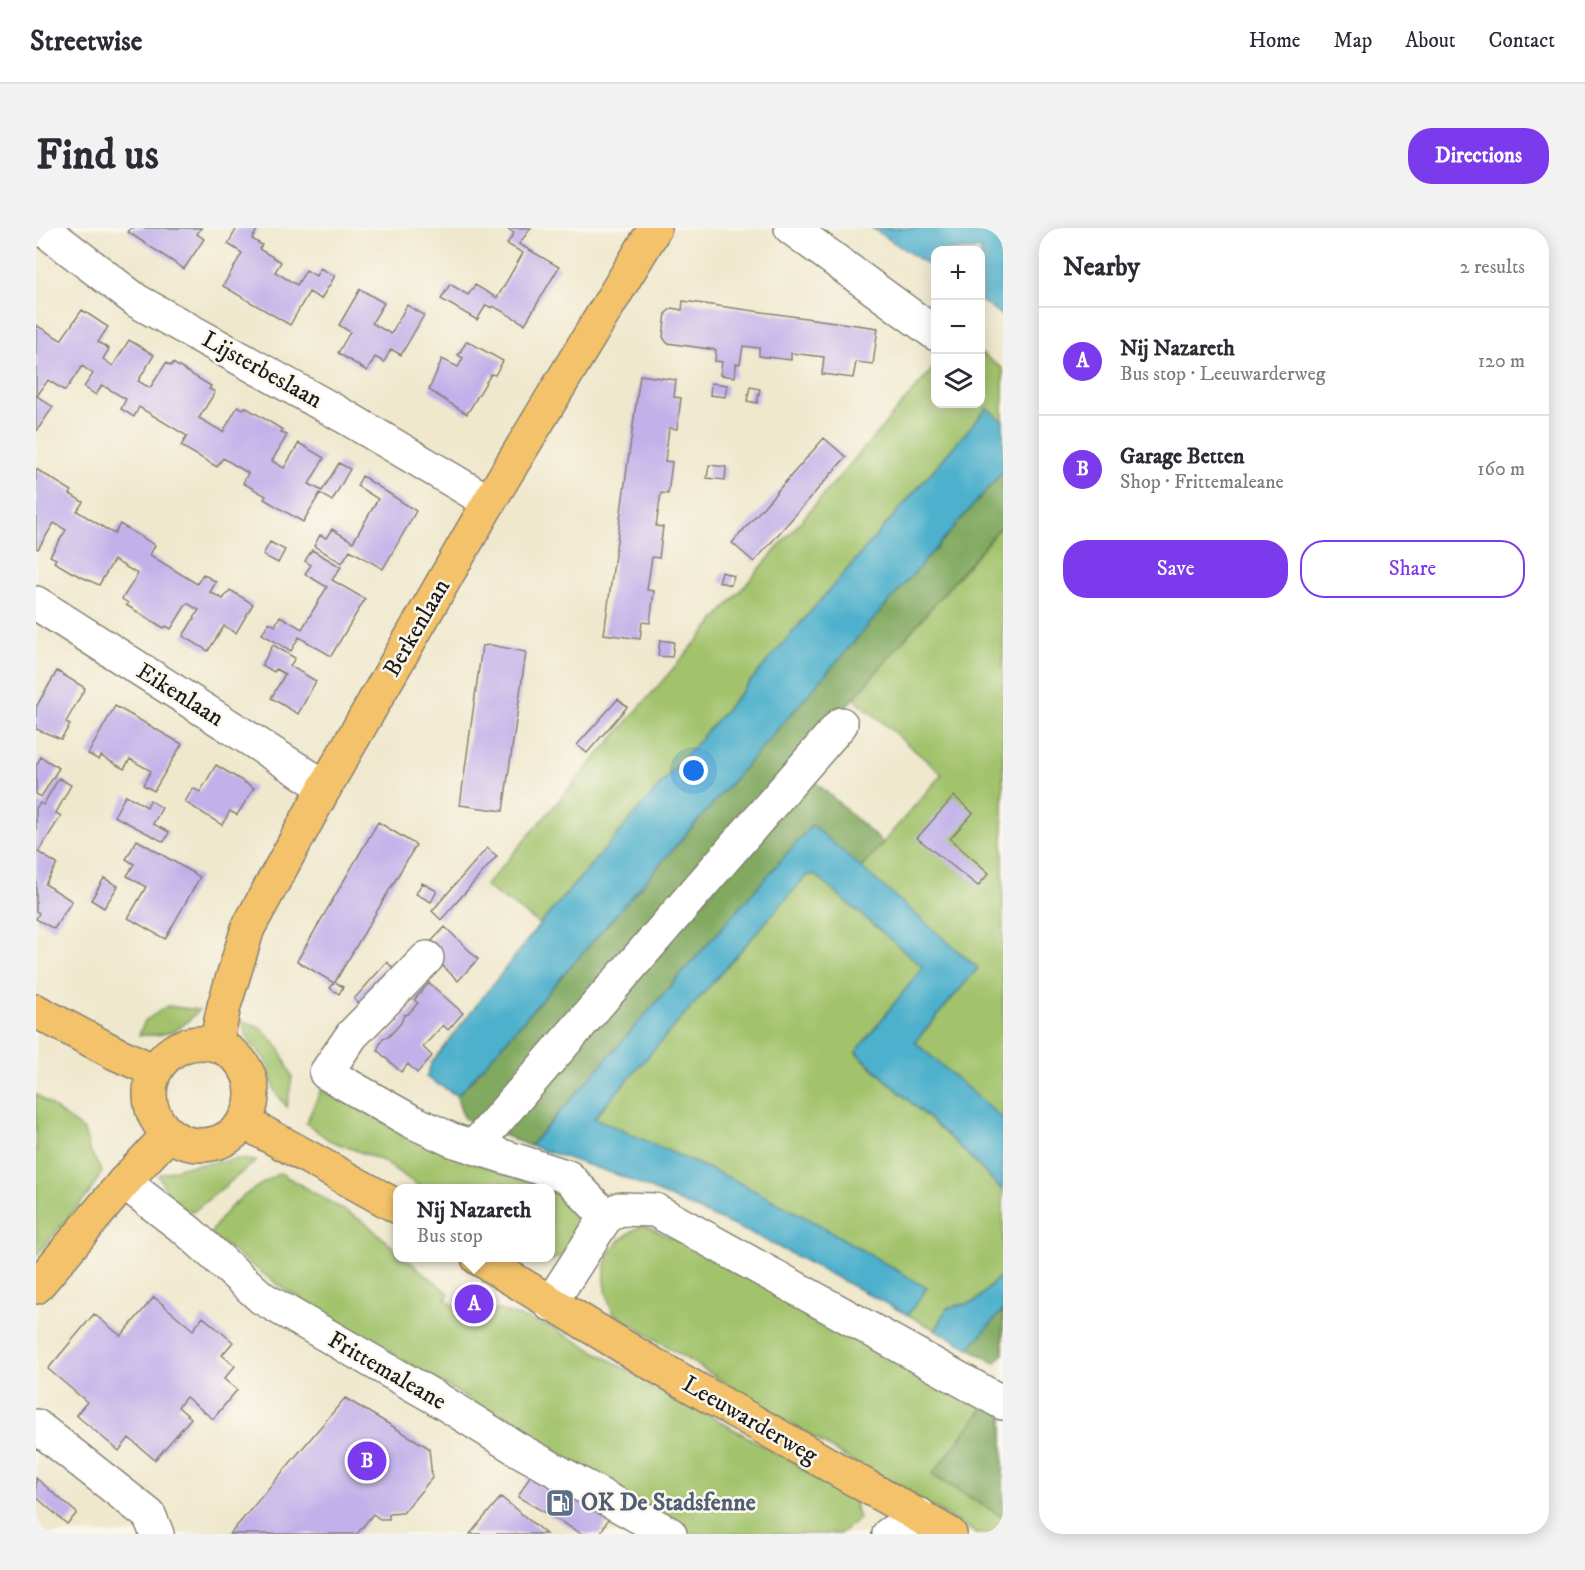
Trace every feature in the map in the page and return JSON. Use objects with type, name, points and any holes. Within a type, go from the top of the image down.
[{"type":"main road","name":"Berkenlaan","points":[[216,1045],[224,1006],[248,928],[325,787],[489,502],[655,228]]},
{"type":"main road","points":[[36,1011],[115,1053],[155,1071]]},
{"type":"main road","points":[[194,1043],[216,1045],[236,1056],[249,1076],[252,1099],[244,1122],[229,1137],[210,1145],[188,1144],[169,1134],[157,1120],[150,1103],[150,1084],[155,1071],[173,1051],[194,1043]]},
{"type":"main road","points":[[244,1122],[393,1204]]},
{"type":"main road","points":[[36,1287],[124,1182],[169,1134]]},
{"type":"main road","name":"Leeuwarderweg","points":[[486,1262],[550,1304],[950,1534]]},
{"type":"street","name":"Lijsterbeslaan","points":[[42,228],[138,301],[489,502]]},
{"type":"street","points":[[791,228],[931,330]]},
{"type":"street","name":"Eikenlaan","points":[[36,603],[325,787]]},
{"type":"street","points":[[474,1147],[841,724]]},
{"type":"street","points":[[427,958],[352,1035],[326,1073],[411,1121],[474,1147],[568,1177],[606,1217]]},
{"type":"street","name":"Frittemaleane","points":[[124,1182],[189,1232],[262,1298],[436,1398],[519,1450],[670,1534]]},
{"type":"street","points":[[550,1304],[606,1217],[619,1209],[656,1210],[1003,1403]]},
{"type":"street","points":[[36,1426],[149,1515],[157,1534]]},
{"type":"street","points":[[889,1534],[920,1515]]},
{"type":"green space","points":[[985,356],[1003,369],[1003,421],[987,408],[540,924],[485,886],[931,371],[931,408],[985,408]]},
{"type":"green space","points":[[1003,471],[1003,524],[854,698],[477,1124],[464,1118],[456,1095],[462,1091]]},
{"type":"green space","points":[[1003,524],[1003,1119],[914,1042],[978,968],[861,868],[942,774],[854,698]]},
{"type":"green space","points":[[812,779],[883,843],[861,868],[812,825],[530,1146],[496,1132]]},
{"type":"green space","points":[[807,875],[815,875],[923,967],[856,1053],[962,1149],[1003,1191],[1003,1273],[975,1302],[947,1308],[936,1330],[908,1315],[926,1288],[818,1224],[734,1180],[594,1118]]},
{"type":"green space","points":[[167,1006],[199,1010],[173,1032],[139,1035],[145,1021]]},
{"type":"green space","points":[[241,1020],[262,1029],[280,1049],[292,1077],[287,1107],[275,1092],[266,1060],[249,1042]]},
{"type":"green space","points":[[322,1088],[422,1142],[532,1184],[416,1184],[381,1160],[329,1140],[306,1123]]},
{"type":"green space","points":[[36,1094],[84,1131],[89,1149],[102,1172],[90,1192],[36,1256]]},
{"type":"green space","points":[[239,1159],[256,1161],[194,1211],[187,1211],[176,1204],[158,1175],[182,1167]]},
{"type":"green space","points":[[280,1173],[366,1223],[393,1247],[393,1262],[410,1262],[449,1293],[446,1300],[462,1310],[466,1303],[480,1312],[499,1310],[551,1327],[789,1460],[853,1500],[859,1519],[839,1534],[694,1534],[286,1290],[210,1235],[216,1224],[232,1206],[249,1192]]},
{"type":"green space","points":[[555,1192],[570,1197],[579,1217],[571,1244],[555,1259]]},
{"type":"green space","points":[[643,1225],[744,1270],[989,1401],[932,1475],[1003,1517],[1003,1534],[978,1534],[843,1456],[613,1313],[605,1285],[607,1262],[611,1251],[619,1242]]},
{"type":"green space","points":[[1003,1310],[1003,1354],[995,1363],[969,1348]]},
{"type":"green space","points":[[989,1401],[1003,1409],[1003,1517],[932,1475]]},
{"type":"water","points":[[872,228],[1003,228],[1003,316],[985,304],[985,246],[931,246],[931,267]]},
{"type":"water","points":[[987,408],[1003,421],[1003,471],[462,1091],[456,1095],[426,1077],[432,1062],[540,924]]},
{"type":"water","points":[[812,825],[978,968],[915,1042],[1003,1119],[1003,1191],[962,1149],[856,1052],[923,967],[815,875],[807,875],[594,1118],[734,1180],[818,1224],[927,1288],[908,1315],[759,1237],[621,1176],[530,1146]]},
{"type":"water","points":[[1003,1273],[1003,1310],[969,1348],[936,1330],[947,1308],[975,1302]]},
{"type":"building","points":[[131,228],[201,228],[197,234],[204,239],[184,269],[128,232]]},
{"type":"building","points":[[237,228],[258,228],[252,239],[262,245],[259,249],[281,262],[275,272],[297,285],[306,270],[316,276],[320,268],[335,276],[321,299],[309,292],[290,325],[223,286],[242,253],[228,244]]},
{"type":"building","points":[[507,228],[531,228],[519,244],[559,267],[525,324],[493,306],[492,308],[486,305],[477,320],[441,299],[450,284],[468,295],[475,285],[497,298],[523,253],[507,244],[514,233]]},
{"type":"building","points":[[360,289],[384,303],[372,323],[391,334],[407,305],[424,315],[401,355],[391,349],[384,362],[375,357],[367,371],[338,353],[350,332],[339,325]]},
{"type":"building","points":[[683,301],[878,328],[873,364],[856,362],[853,378],[822,374],[824,357],[791,353],[791,360],[759,356],[759,348],[743,346],[740,364],[736,364],[735,377],[720,375],[722,362],[715,361],[716,350],[667,343],[663,337],[666,313],[672,308],[682,310]]},
{"type":"building","points":[[82,310],[108,327],[98,342],[109,349],[103,359],[113,366],[129,340],[154,355],[138,381],[150,388],[166,363],[171,366],[173,363],[211,386],[209,389],[215,392],[199,418],[223,432],[238,406],[243,409],[245,407],[283,430],[281,432],[287,435],[272,461],[284,468],[299,443],[324,458],[309,484],[322,491],[339,463],[350,469],[332,501],[320,493],[303,522],[264,499],[266,496],[243,483],[248,473],[223,458],[217,467],[181,446],[187,436],[139,407],[134,417],[121,409],[126,399],[102,385],[96,395],[84,387],[93,374],[82,366],[65,391],[48,380],[37,396],[53,407],[36,432],[36,325],[61,340]]},
{"type":"building","points":[[467,341],[503,361],[495,375],[491,374],[467,414],[429,390],[442,359],[458,367],[463,358],[458,355]]},
{"type":"building","points":[[640,375],[676,380],[674,397],[681,398],[677,429],[669,428],[665,461],[672,462],[668,494],[661,493],[656,526],[663,527],[659,558],[652,557],[647,590],[654,591],[650,623],[642,622],[640,639],[604,634]]},
{"type":"building","points":[[711,383],[727,385],[725,397],[710,395]]},
{"type":"building","points":[[750,387],[760,389],[757,403],[747,401]]},
{"type":"building","points":[[824,438],[846,457],[754,562],[732,543]]},
{"type":"building","points":[[709,465],[726,467],[725,480],[707,478]]},
{"type":"building","points":[[36,469],[72,491],[70,494],[83,502],[77,511],[114,534],[120,524],[155,545],[150,555],[197,584],[203,574],[216,582],[210,592],[223,599],[230,590],[253,604],[236,633],[224,626],[208,651],[183,636],[199,610],[187,603],[171,629],[166,626],[164,628],[126,605],[128,603],[122,599],[138,574],[114,560],[99,585],[54,562],[56,559],[50,556],[66,530],[54,523],[38,549],[36,548]]},
{"type":"building","points":[[362,476],[416,511],[383,569],[350,550],[342,563],[314,546],[320,535],[326,538],[332,529],[353,542],[378,499],[357,486]]},
{"type":"building","points":[[270,542],[285,550],[278,563],[263,555]]},
{"type":"building","points":[[312,550],[341,567],[332,580],[365,599],[331,656],[299,637],[291,651],[262,634],[269,622],[275,626],[280,616],[302,629],[327,587],[305,574],[311,565],[305,561]]},
{"type":"building","points":[[722,572],[734,576],[731,585],[719,582]]},
{"type":"building","points":[[660,640],[674,642],[672,657],[658,656]]},
{"type":"building","points":[[273,645],[295,658],[290,666],[316,681],[298,714],[271,698],[285,674],[276,669],[274,672],[262,665]]},
{"type":"building","points":[[491,645],[526,652],[503,811],[460,805],[482,646]]},
{"type":"building","points":[[57,671],[85,688],[66,722],[70,725],[61,739],[36,729],[36,707]]},
{"type":"building","points":[[618,699],[627,707],[587,753],[577,745]]},
{"type":"building","points":[[115,706],[182,744],[154,791],[143,785],[151,771],[130,759],[124,769],[101,756],[99,760],[88,754]]},
{"type":"building","points":[[41,757],[59,768],[41,797],[36,794],[36,766]]},
{"type":"building","points":[[216,765],[254,788],[237,815],[230,811],[222,825],[185,802],[193,788],[200,792]]},
{"type":"building","points":[[59,778],[71,785],[56,813],[61,816],[38,852],[57,864],[45,884],[72,901],[54,929],[36,919],[39,913],[36,911],[36,808],[40,803],[43,805]]},
{"type":"building","points":[[126,795],[147,807],[150,800],[162,808],[153,824],[169,832],[164,842],[114,816]]},
{"type":"building","points":[[954,796],[973,813],[950,839],[989,873],[978,886],[917,838]]},
{"type":"building","points":[[378,822],[416,845],[335,982],[343,987],[339,994],[330,988],[334,983],[297,961]]},
{"type":"building","points":[[137,840],[200,877],[165,939],[128,918],[146,887],[127,876],[134,864],[126,859]]},
{"type":"building","points":[[487,848],[497,856],[441,920],[432,911]]},
{"type":"building","points":[[104,878],[118,886],[104,908],[91,900]]},
{"type":"building","points":[[422,883],[437,891],[431,902],[416,894]]},
{"type":"building","points":[[445,927],[478,959],[458,981],[425,948]]},
{"type":"building","points":[[387,962],[396,971],[363,1008],[354,999]]},
{"type":"building","points":[[429,983],[463,1013],[448,1030],[443,1025],[423,1047],[432,1056],[417,1073],[408,1064],[401,1072],[377,1050],[383,1038],[388,1037],[401,1023],[404,1015],[408,1014],[418,1003],[414,1000]]},
{"type":"building","points":[[154,1297],[193,1330],[203,1317],[233,1342],[222,1355],[235,1366],[224,1379],[237,1390],[213,1419],[186,1397],[178,1407],[191,1418],[155,1460],[129,1438],[119,1451],[76,1415],[87,1402],[48,1369],[94,1314],[121,1336]]},
{"type":"building","points":[[345,1398],[429,1448],[432,1478],[403,1513],[389,1514],[389,1519],[380,1519],[373,1514],[357,1534],[230,1534]]},
{"type":"building","points":[[534,1469],[611,1514],[600,1534],[582,1534],[518,1497]]},
{"type":"building","points":[[36,1478],[77,1513],[67,1524],[36,1497]]},
{"type":"building","points":[[501,1497],[546,1534],[470,1534]]},
{"type":"place","name":"Nij Nazareth","points":[[474,1304]]},
{"type":"place","name":"Garage Betten","points":[[367,1461]]},
{"type":"place","name":"OK De Stadsfenne","points":[[560,1503]]}]
